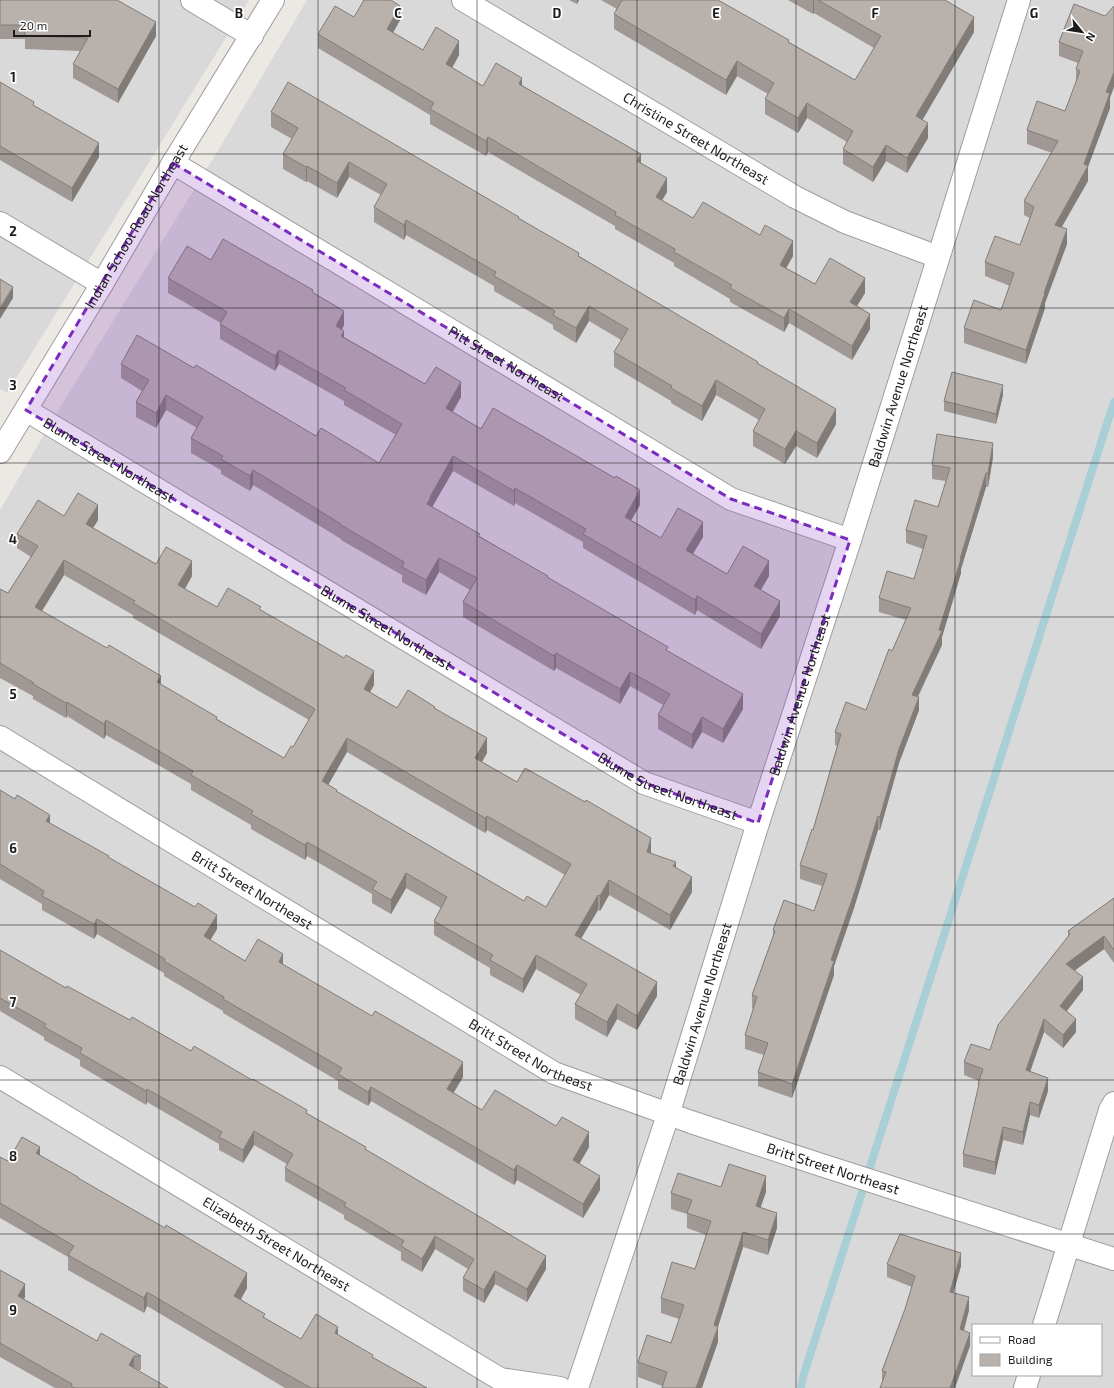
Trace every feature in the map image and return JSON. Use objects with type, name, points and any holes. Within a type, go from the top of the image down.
[{"type":"street","points":[[192,0],[252,36]]},
{"type":"street","name":"Indian School Road Northeast","points":[[0,452],[102,284],[173,163],[273,0]]},
{"type":"street","name":"Christine Street Northeast","points":[[463,0],[795,197],[845,222],[938,257]]},
{"type":"street","name":"Baldwin Avenue Northeast","points":[[577,1388],[668,1115],[758,823],[850,540],[1019,0]]},
{"type":"street","name":"Pitt Street Northeast","points":[[173,163],[731,499],[850,540]]},
{"type":"street","points":[[0,223],[102,284]]},
{"type":"street","name":"Blume Street Northeast","points":[[26,410],[644,783],[758,823]]},
{"type":"street","name":"Britt Street Northeast","points":[[0,737],[554,1073],[668,1115],[1114,1259]]},
{"type":"street","name":"Elizabeth Street Northeast","points":[[0,1077],[500,1379],[560,1388]]},
{"type":"street","points":[[1044,1324],[1110,1110],[1114,1103]]},
{"type":"street","points":[[1025,1388],[1029,1376]]},
{"type":"highlighted area","points":[[173,163],[731,499],[850,540],[758,823],[644,783],[26,410]]},
{"type":"shaded area","points":[[0,0],[249,0],[7,393],[0,389]]},
{"type":"shaded area","points":[[307,0],[1114,0],[1114,1388],[0,1388],[0,510],[62,404],[216,154]]},
{"type":"building","points":[[0,0],[117,0],[156,22],[118,89],[73,64],[88,38],[25,36],[25,25],[0,25]]},
{"type":"building","points":[[364,0],[391,0],[400,6],[387,29],[423,50],[436,27],[459,41],[446,64],[483,86],[496,63],[522,78],[519,84],[641,154],[637,161],[667,178],[656,197],[693,218],[703,202],[760,235],[765,225],[793,241],[780,265],[815,284],[830,258],[865,278],[850,302],[870,314],[852,346],[789,309],[784,318],[730,288],[732,285],[674,252],[675,249],[615,215],[616,212],[488,137],[486,141],[430,109],[434,103],[318,34],[335,6],[354,17]]},
{"type":"building","points":[[622,0],[718,0],[789,40],[788,42],[855,80],[881,36],[818,0],[945,0],[974,17],[916,116],[928,123],[907,158],[886,145],[873,167],[843,149],[853,131],[807,103],[798,118],[765,99],[774,83],[737,61],[726,80],[614,14]]},
{"type":"building","points":[[1074,4],[1105,16],[1114,6],[1114,72],[1106,92],[1110,93],[1084,164],[1088,166],[1055,225],[1067,229],[1044,293],[1026,350],[964,328],[974,300],[1001,310],[1014,273],[985,262],[995,236],[1020,245],[1034,207],[1024,201],[1058,141],[1027,130],[1037,101],[1065,111],[1080,71],[1076,69],[1083,51],[1059,42]]},
{"type":"building","points":[[0,82],[34,102],[33,105],[99,143],[72,188],[0,146]]},
{"type":"building","points":[[288,82],[519,217],[518,218],[579,253],[578,256],[836,409],[817,443],[796,431],[785,449],[753,431],[765,409],[716,380],[702,406],[671,388],[672,386],[614,352],[628,329],[589,306],[576,328],[553,315],[555,311],[494,276],[496,272],[406,220],[404,225],[374,207],[387,184],[349,162],[337,183],[283,154],[298,128],[271,112]]},
{"type":"building","points":[[223,239],[313,290],[312,292],[344,311],[336,326],[344,331],[341,336],[425,384],[436,367],[461,382],[446,408],[481,429],[493,408],[615,478],[616,476],[640,490],[625,517],[661,538],[678,508],[703,522],[686,550],[727,574],[743,546],[769,561],[754,586],[780,601],[761,634],[697,596],[695,600],[583,534],[586,529],[515,488],[514,491],[453,456],[427,504],[480,534],[478,536],[548,576],[547,577],[668,647],[666,650],[743,694],[723,729],[702,717],[692,735],[658,715],[670,694],[630,672],[620,689],[556,653],[554,656],[463,602],[477,578],[439,558],[426,580],[402,567],[404,562],[253,470],[250,476],[221,459],[223,456],[191,438],[203,417],[166,395],[156,413],[136,402],[149,380],[121,364],[137,335],[194,368],[196,365],[316,436],[321,428],[379,463],[402,424],[344,390],[346,388],[279,350],[275,356],[220,324],[227,312],[168,278],[187,246],[211,260]]},
{"type":"building","points":[[0,279],[13,287],[0,308]]},
{"type":"building","points":[[952,372],[1003,385],[996,414],[944,401]]},
{"type":"building","points":[[937,434],[993,443],[988,473],[986,473],[939,630],[942,631],[912,695],[919,697],[899,749],[880,817],[878,816],[854,894],[831,960],[834,961],[792,1084],[758,1072],[768,1043],[745,1035],[757,997],[752,995],[775,931],[773,930],[784,900],[814,911],[827,874],[800,865],[812,829],[813,830],[841,734],[835,732],[846,702],[866,710],[889,649],[892,651],[911,608],[879,598],[887,571],[914,579],[927,536],[906,530],[915,500],[938,507],[950,468],[932,465]]},
{"type":"building","points":[[78,493],[98,505],[86,524],[156,564],[166,547],[192,561],[178,585],[217,607],[228,588],[261,607],[259,609],[344,658],[346,655],[374,671],[364,689],[397,708],[408,690],[435,707],[434,708],[487,738],[475,758],[517,782],[525,768],[585,802],[586,800],[651,838],[647,852],[676,862],[673,866],[692,877],[670,915],[609,880],[600,896],[598,895],[575,935],[657,982],[637,1016],[617,1004],[607,1022],[575,1004],[587,984],[536,955],[523,979],[490,960],[493,955],[434,921],[447,897],[406,873],[391,900],[372,889],[377,882],[307,842],[305,845],[251,814],[253,811],[191,775],[193,771],[106,720],[104,724],[67,702],[66,703],[0,663],[0,589],[8,593],[38,546],[17,534],[38,500],[64,516]],"holes":[[[64,560],[135,601],[133,603],[315,709],[293,747],[291,746],[284,758],[216,719],[217,717],[157,682],[161,676],[109,645],[107,648],[35,607]],[[347,738],[485,818],[487,816],[571,864],[546,907],[527,896],[524,901],[336,791],[337,790],[322,781]]]},
{"type":"building","points":[[0,790],[15,799],[17,795],[50,815],[46,821],[195,907],[198,903],[217,915],[204,936],[245,961],[258,939],[283,954],[279,962],[372,1016],[375,1011],[463,1062],[447,1089],[482,1110],[495,1090],[556,1126],[562,1117],[589,1132],[573,1160],[600,1176],[583,1204],[517,1165],[514,1170],[371,1087],[368,1092],[338,1074],[342,1068],[223,999],[224,997],[164,961],[165,959],[97,919],[94,924],[42,896],[44,891],[0,864]]},
{"type":"building","points":[[1114,898],[1114,950],[1104,936],[1066,964],[1083,977],[1060,1006],[1076,1019],[1063,1035],[1044,1019],[1026,1070],[1048,1078],[1039,1105],[1030,1102],[1023,1132],[1003,1127],[995,1162],[963,1154],[978,1084],[983,1069],[964,1062],[971,1044],[990,1050],[998,1025],[1070,934],[1068,931]]},
{"type":"building","points":[[0,950],[66,988],[67,986],[130,1020],[132,1017],[191,1051],[194,1046],[252,1080],[253,1079],[307,1110],[306,1113],[366,1147],[365,1149],[546,1256],[527,1289],[495,1271],[484,1290],[463,1278],[474,1259],[435,1236],[422,1259],[401,1246],[404,1241],[344,1206],[346,1203],[285,1168],[293,1154],[254,1131],[243,1150],[219,1137],[222,1132],[80,1053],[82,1048],[44,1027],[46,1024],[0,998]]},
{"type":"building","points":[[22,1137],[40,1147],[36,1153],[165,1228],[166,1225],[247,1273],[234,1296],[265,1314],[263,1317],[301,1339],[316,1314],[338,1327],[335,1333],[373,1355],[372,1357],[427,1388],[311,1388],[147,1292],[144,1298],[68,1255],[74,1246],[0,1203],[0,1157],[8,1161]]},
{"type":"building","points":[[729,1164],[766,1176],[756,1206],[777,1213],[768,1240],[743,1232],[714,1325],[718,1327],[696,1388],[662,1388],[667,1372],[638,1362],[647,1335],[671,1343],[684,1305],[661,1298],[672,1262],[695,1269],[711,1221],[687,1213],[692,1200],[671,1193],[678,1173],[721,1187]]},
{"type":"building","points":[[900,1234],[961,1253],[950,1292],[969,1297],[960,1329],[970,1333],[950,1388],[880,1388],[886,1372],[882,1371],[905,1309],[915,1276],[887,1264]]},
{"type":"building","points":[[0,1270],[25,1284],[18,1296],[97,1341],[101,1333],[141,1356],[134,1356],[129,1365],[168,1388],[75,1388],[71,1386],[72,1384],[0,1343]]},
{"type":"waterway","points":[[801,1388],[803,1377],[1114,402]]}]
